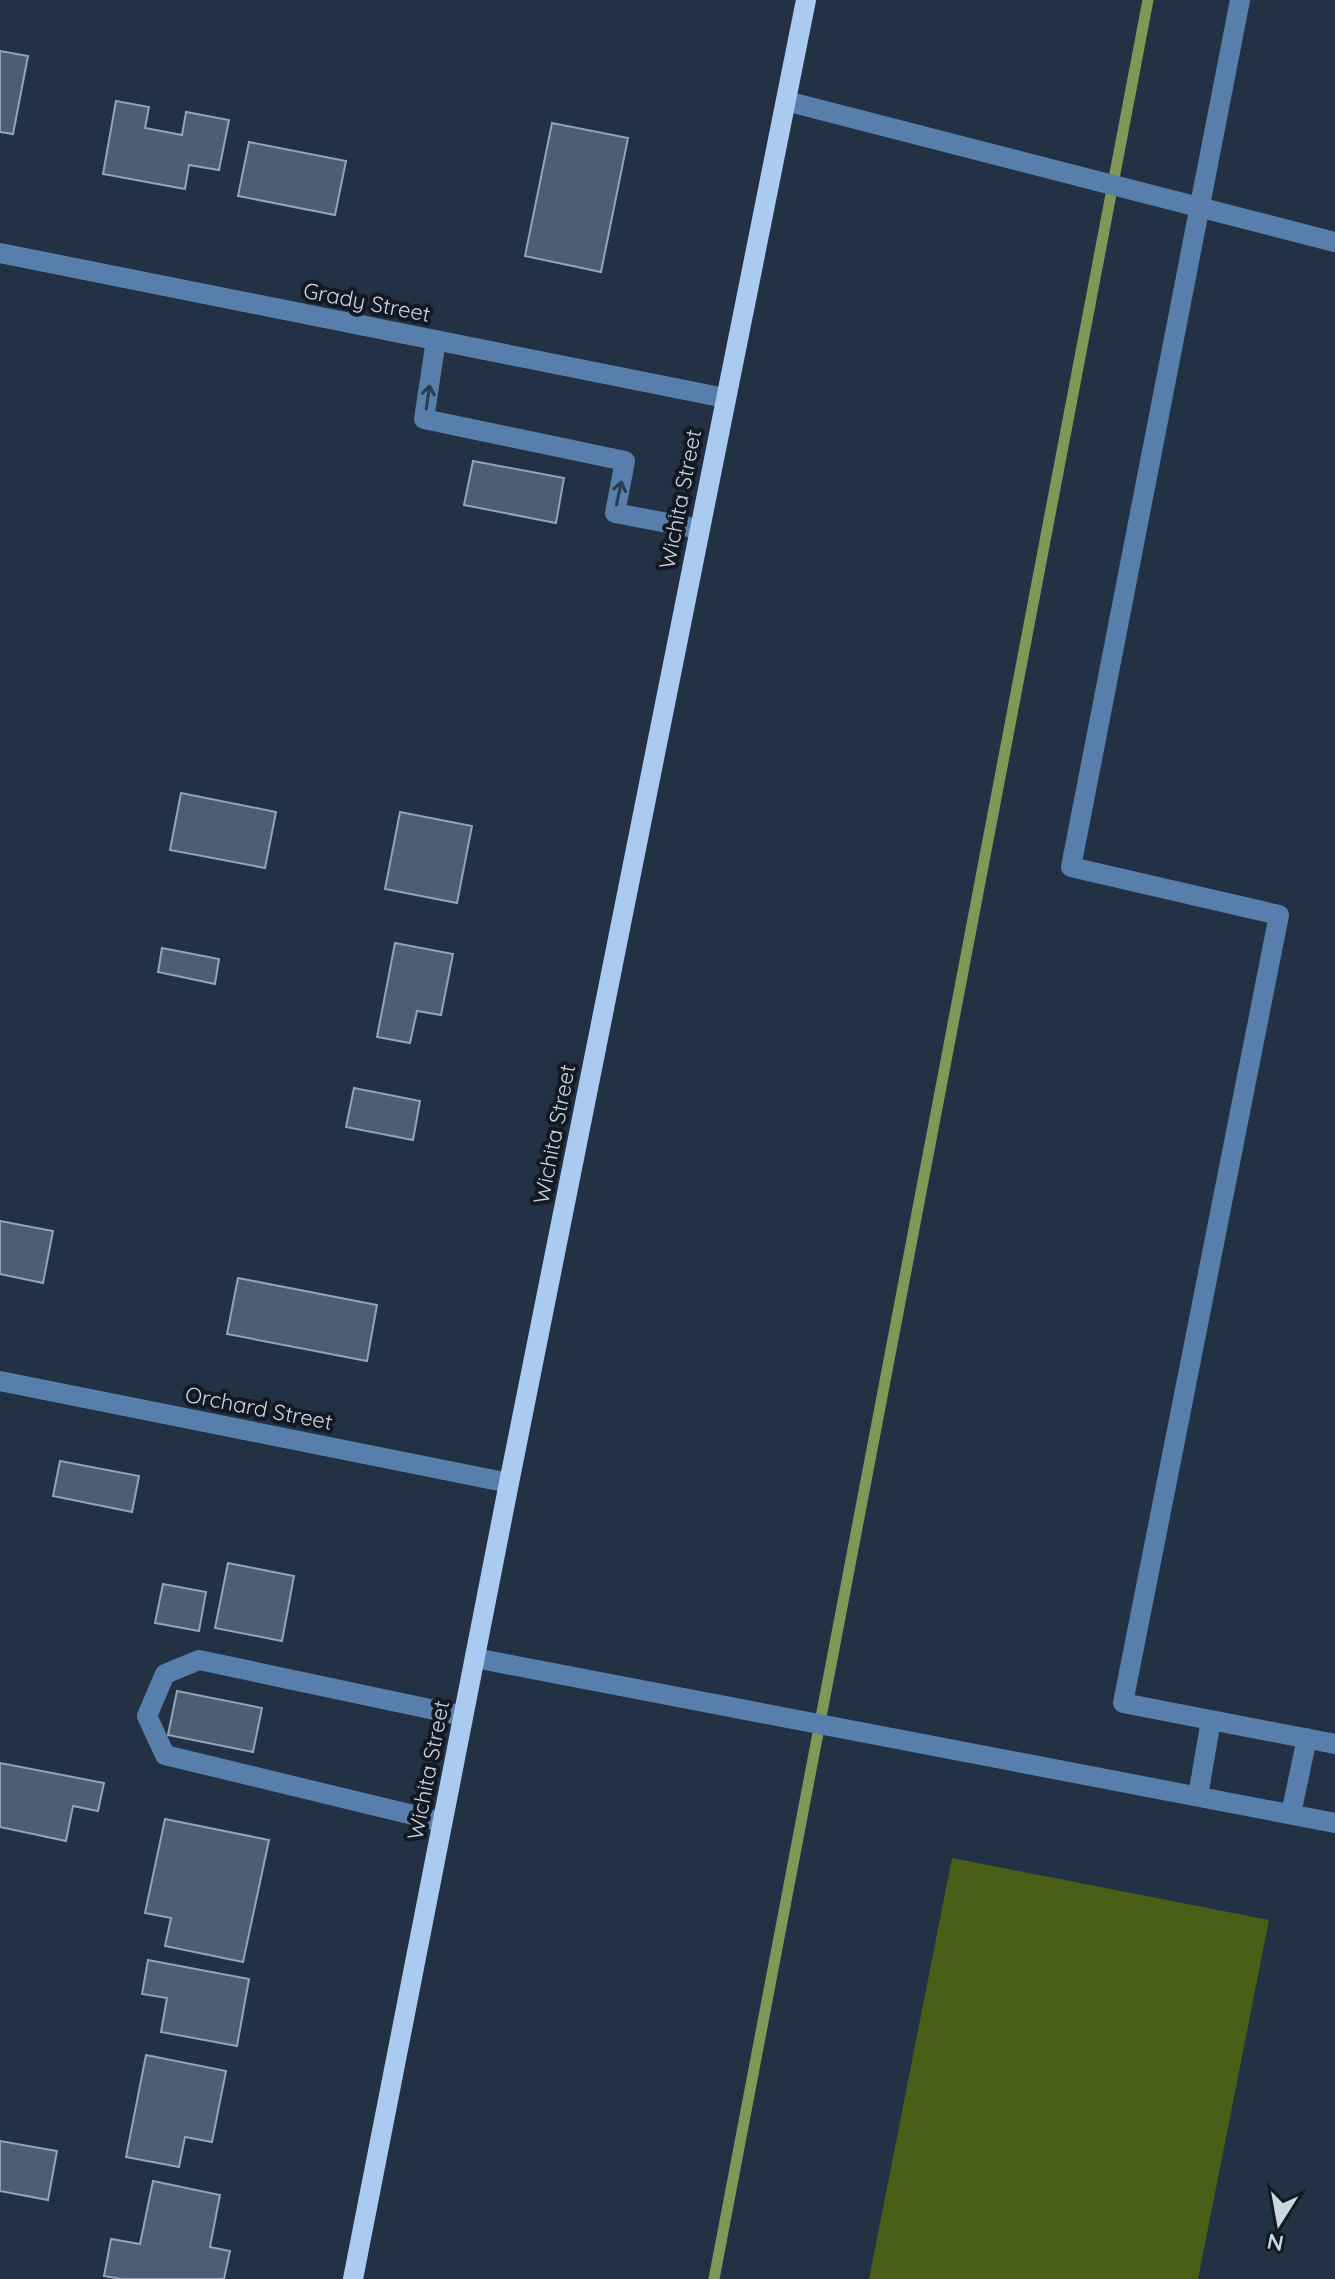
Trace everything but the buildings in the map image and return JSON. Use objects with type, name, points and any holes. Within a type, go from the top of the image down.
[{"type":"main road","name":"Wichita Street","points":[[353,2279],[806,0]]},
{"type":"street","points":[[1240,0],[1071,867],[1279,915],[1123,1703],[1335,1744]]},
{"type":"street","points":[[786,101],[1335,242]]},
{"type":"street","name":"Grady Street","points":[[0,253],[725,398]]},
{"type":"street","points":[[436,340],[424,419],[625,461],[615,513],[699,529]]},
{"type":"street","name":"Orchard Street","points":[[0,1381],[509,1483]]},
{"type":"street","points":[[475,1658],[1335,1823]]},
{"type":"street","points":[[442,1822],[165,1755],[147,1716],[165,1674],[199,1660],[463,1716]]},
{"type":"street","points":[[1198,1796],[1211,1720]]},
{"type":"street","points":[[1291,1814],[1307,1738]]},
{"type":"green space","points":[[952,1858],[1269,1920],[1198,2279],[869,2279]]},
{"type":"waterway","points":[[714,2279],[1148,0]]}]
